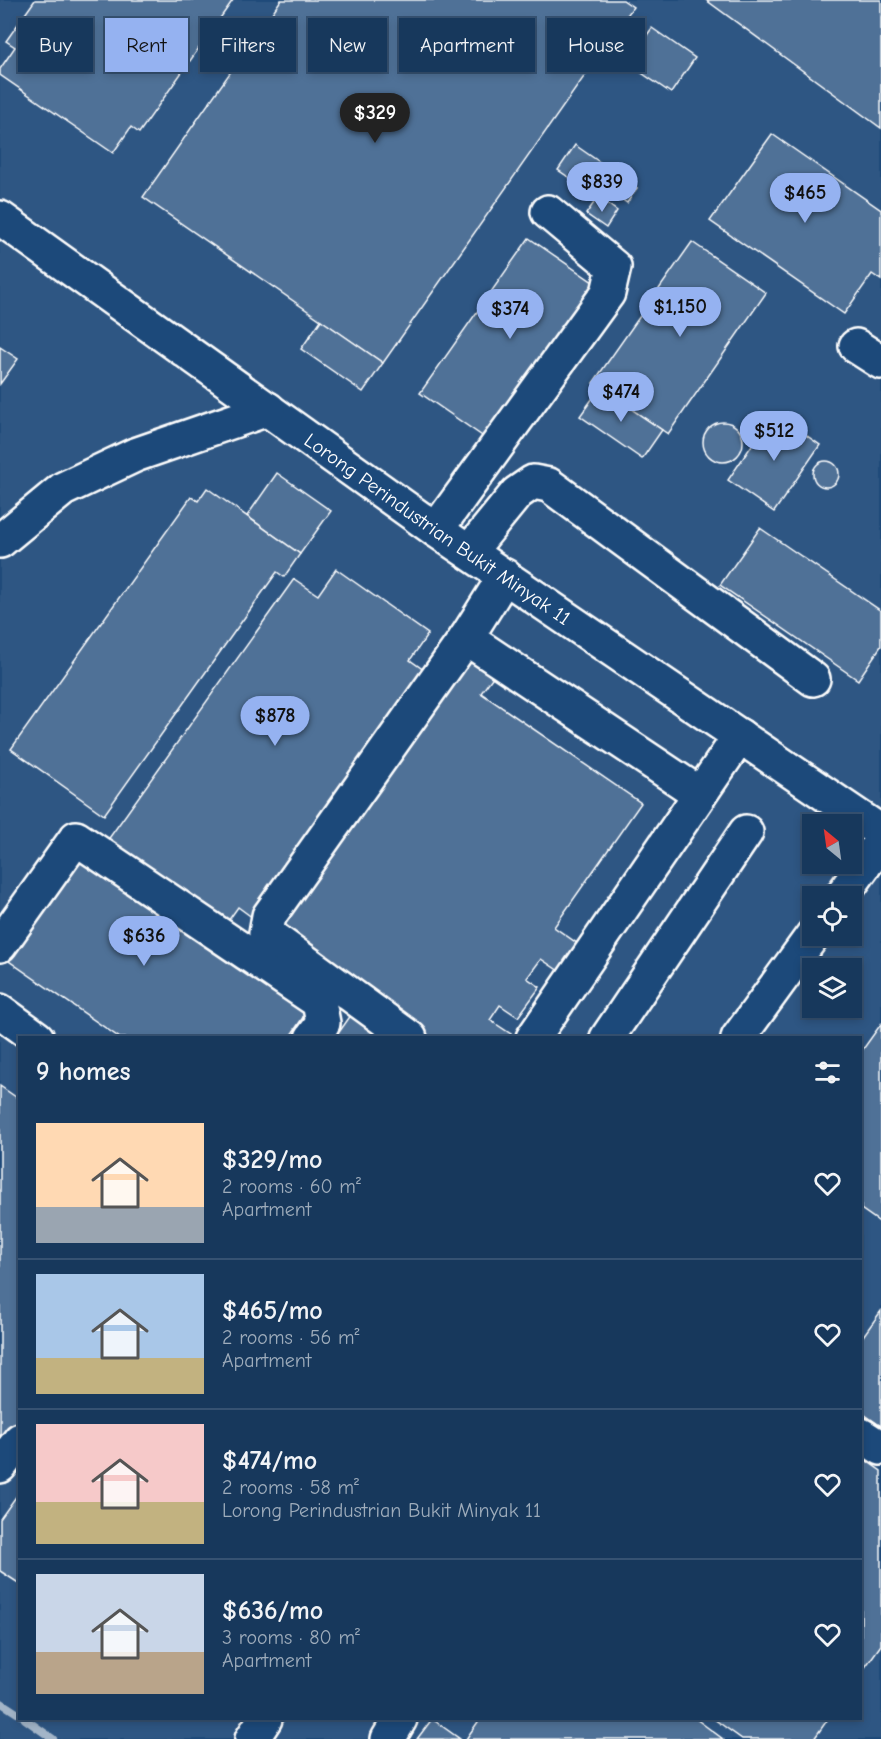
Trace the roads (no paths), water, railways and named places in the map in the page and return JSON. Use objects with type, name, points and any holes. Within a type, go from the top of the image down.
[{"type":"street","points":[[436,530],[608,293],[614,267],[548,212]]},
{"type":"street","name":"Lorong Perindustrian Bukit Minyak 11","points":[[0,218],[436,530],[881,832]]},
{"type":"street","points":[[0,541],[63,489],[135,455],[268,409]]},
{"type":"street","points":[[469,552],[517,493],[533,482],[549,485],[813,679]]},
{"type":"street","points":[[407,1036],[266,933],[269,916],[466,638],[505,576]]},
{"type":"street","points":[[466,638],[699,794]]},
{"type":"street","points":[[541,1034],[699,794],[740,736]]},
{"type":"street","points":[[608,1036],[746,832]]},
{"type":"street","points":[[0,945],[76,838],[319,1002],[323,1023],[313,1036]]},
{"type":"street","points":[[849,886],[881,842]]},
{"type":"street","points":[[739,1036],[805,946]]},
{"type":"street","points":[[0,1011],[34,1036]]},
{"type":"street","points":[[862,1436],[881,1448]]},
{"type":"street","points":[[0,1467],[18,1443]]},
{"type":"street","points":[[252,1739],[264,1720]]},
{"type":"street","points":[[388,1739],[399,1720]]},
{"type":"waterway","points":[[0,1702],[18,1714]]},
{"type":"waterway","points":[[26,1720],[53,1739]]}]
